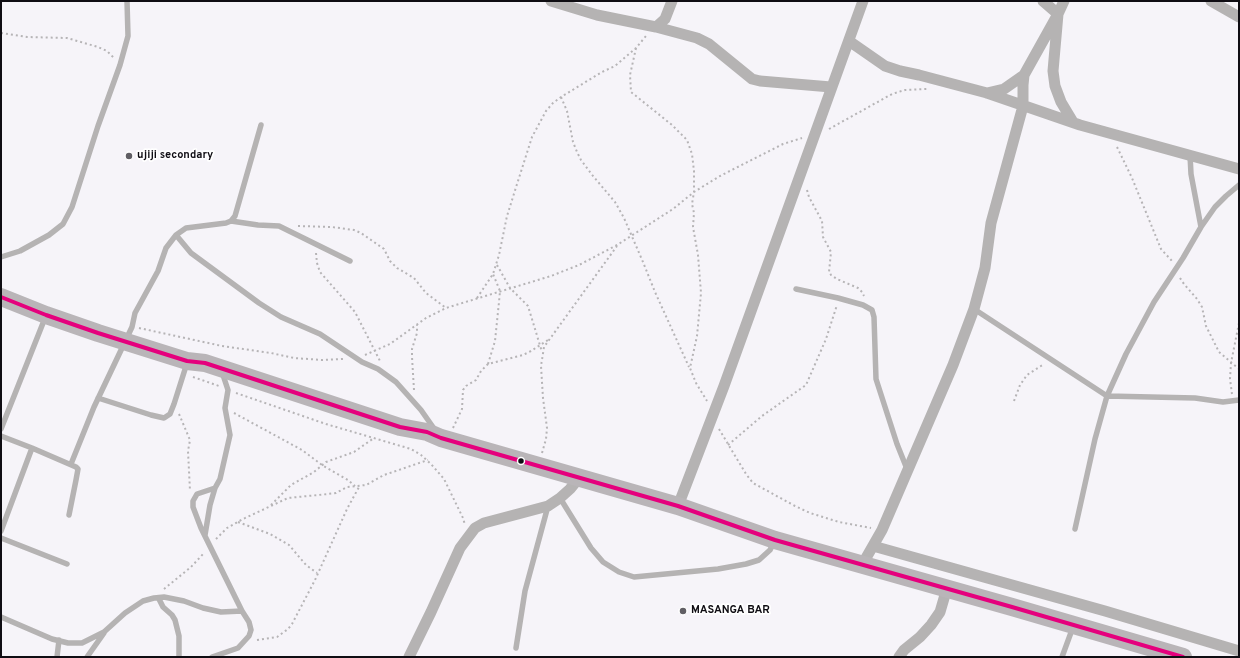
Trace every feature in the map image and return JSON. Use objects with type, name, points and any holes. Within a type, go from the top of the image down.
[{"type":"main road","points":[[1,296],[46,315],[98,333],[128,334],[185,368],[205,363],[400,427],[426,432],[444,439],[534,466],[678,506],[775,540],[947,588],[1183,657]]},
{"type":"street","points":[[551,1],[597,15],[656,27],[697,38],[709,44],[752,79],[831,87]]},
{"type":"street","points":[[656,27],[665,19],[672,1]]},
{"type":"street","points":[[678,506],[801,175],[831,87],[863,1]]},
{"type":"street","points":[[1043,1],[1058,14],[1058,30],[1055,40],[1053,71],[1055,86],[1061,102],[1073,122]]},
{"type":"street","points":[[987,93],[1004,89],[1024,75],[1064,1]]},
{"type":"street","points":[[1211,1],[1239,17]]},
{"type":"street","points":[[849,41],[886,66],[987,93],[1073,122],[1239,168]]},
{"type":"street","points":[[862,565],[882,530],[953,366],[974,309],[985,268],[991,223],[1023,106],[1024,75]]},
{"type":"street","points":[[409,657],[455,559],[467,537],[475,528],[484,523],[548,506],[570,489],[579,478]]},
{"type":"street","points":[[873,546],[1104,611],[1239,651]]},
{"type":"street","points":[[899,657],[904,650],[920,637],[936,619],[940,612],[947,588]]},
{"type":"lane","points":[[1,257],[20,251],[49,235],[63,224],[72,207],[98,126],[120,65],[128,36],[127,1]]},
{"type":"lane","points":[[231,221],[235,216],[261,125]]},
{"type":"lane","points":[[1190,155],[1191,174],[1201,227]]},
{"type":"lane","points":[[1075,529],[1083,500],[1095,439],[1107,396],[1132,343],[1154,302],[1201,227],[1215,207],[1239,185]]},
{"type":"lane","points":[[71,464],[98,398],[128,334],[135,313],[158,271],[166,248],[176,235],[186,228],[231,221],[279,226],[350,261]]},
{"type":"lane","points":[[176,235],[191,253],[259,303],[281,317],[320,334],[396,382],[444,439]]},
{"type":"lane","points":[[796,289],[838,298],[868,307],[872,310],[874,317],[876,379],[896,444],[908,470]]},
{"type":"lane","points":[[974,309],[1107,396],[1195,398],[1223,402],[1236,401]]},
{"type":"lane","points":[[1,429],[46,315]]},
{"type":"lane","points":[[98,398],[164,418],[170,414],[185,368]]},
{"type":"lane","points":[[205,535],[210,505],[215,488],[220,479],[230,435],[225,408],[228,390],[220,368]]},
{"type":"lane","points":[[1,436],[71,464],[78,469],[69,515]]},
{"type":"lane","points":[[1,531],[32,448]]},
{"type":"lane","points":[[212,657],[238,648],[249,636],[251,630],[249,622],[242,611],[198,521],[193,506],[193,501],[197,494],[215,488]]},
{"type":"lane","points":[[560,498],[591,548],[603,562],[618,572],[634,577],[718,569],[746,564],[759,560],[770,550],[775,540]]},
{"type":"lane","points":[[516,648],[525,591],[548,506]]},
{"type":"lane","points":[[1,538],[67,564]]},
{"type":"lane","points":[[1,617],[52,639],[68,643],[82,643],[104,632],[131,609],[143,601],[156,598],[164,597],[184,601],[203,608],[221,612],[242,611]]},
{"type":"lane","points":[[156,598],[175,620],[179,636],[178,657]]},
{"type":"lane","points":[[1062,657],[1074,625]]},
{"type":"lane","points":[[87,657],[104,632]]},
{"type":"lane","points":[[58,657],[59,640]]},
{"type":"path","points":[[477,299],[493,274],[497,264],[507,216],[532,137],[546,111],[561,97],[602,72],[615,66],[636,48],[656,27]]},
{"type":"path","points":[[1,33],[38,38],[55,36],[80,41],[98,46],[107,51],[120,65]]},
{"type":"path","points":[[636,48],[630,75],[631,92],[672,125],[687,140],[692,154],[694,171],[694,192],[692,204],[694,213],[693,227],[698,254],[701,293],[697,336],[690,368]]},
{"type":"path","points":[[128,334],[271,353],[294,358],[338,360],[355,357],[357,358],[375,352],[390,344],[426,318],[446,308],[551,276],[579,265],[632,236],[673,209],[694,192],[737,167],[783,144],[815,134],[852,117],[892,94],[905,90],[924,90],[947,83]]},
{"type":"path","points":[[561,97],[567,111],[573,142],[581,160],[615,202],[624,218],[655,292],[696,383],[705,397],[712,416],[728,445],[753,483],[810,513],[839,522],[882,530]]},
{"type":"path","points":[[1108,132],[1122,155],[1161,249],[1177,267],[1184,284],[1202,307],[1206,326],[1219,352],[1239,369]]},
{"type":"path","points":[[801,175],[807,182],[809,196],[822,221],[823,237],[831,252],[829,272],[831,275],[858,288],[862,292],[868,307]]},
{"type":"path","points":[[279,226],[332,227],[354,230],[361,233],[384,249],[390,261],[397,268],[414,278],[426,293],[446,308]]},
{"type":"path","points":[[314,243],[320,272],[355,312],[388,376]]},
{"type":"path","points":[[534,466],[542,453],[547,428],[542,398],[543,353],[549,339],[617,245]]},
{"type":"path","points":[[497,264],[510,288],[528,306],[543,353]]},
{"type":"path","points":[[444,439],[462,409],[464,390],[466,386],[476,380],[481,371],[488,364],[495,341],[500,291],[493,274]]},
{"type":"path","points":[[728,445],[762,416],[806,385],[826,339],[836,310],[838,298]]},
{"type":"path","points":[[1236,401],[1230,379],[1231,363],[1239,323]]},
{"type":"path","points":[[415,403],[412,349],[417,333],[417,324]]},
{"type":"path","points":[[488,364],[523,355],[549,339]]},
{"type":"path","points":[[1014,401],[1020,385],[1027,375],[1050,360]]},
{"type":"path","points":[[185,368],[228,390],[326,424],[411,449],[428,460],[450,488],[463,518],[467,537]]},
{"type":"path","points":[[174,404],[190,440],[188,450],[190,455],[189,481],[193,501]]},
{"type":"path","points":[[225,408],[302,450],[322,465],[358,486]]},
{"type":"path","points":[[268,507],[291,485],[314,472],[322,465],[354,452],[374,438]]},
{"type":"path","points":[[156,598],[191,568],[227,528],[238,522],[288,498],[336,493],[347,487],[366,485],[384,475],[428,460]]},
{"type":"path","points":[[244,642],[276,637],[288,629],[292,624],[318,573],[358,486]]},
{"type":"path","points":[[238,522],[270,534],[289,544],[306,565],[318,573]]},
{"type":"transit line","points":[[1,297],[46,315],[98,333],[187,361],[205,363],[400,427],[427,432],[441,438],[678,506],[775,540],[1183,657]]},
{"type":"place","name":"ujiji secondary","points":[[129,156]]},
{"type":"place","name":"MASANGA BAR","points":[[683,611]]}]
